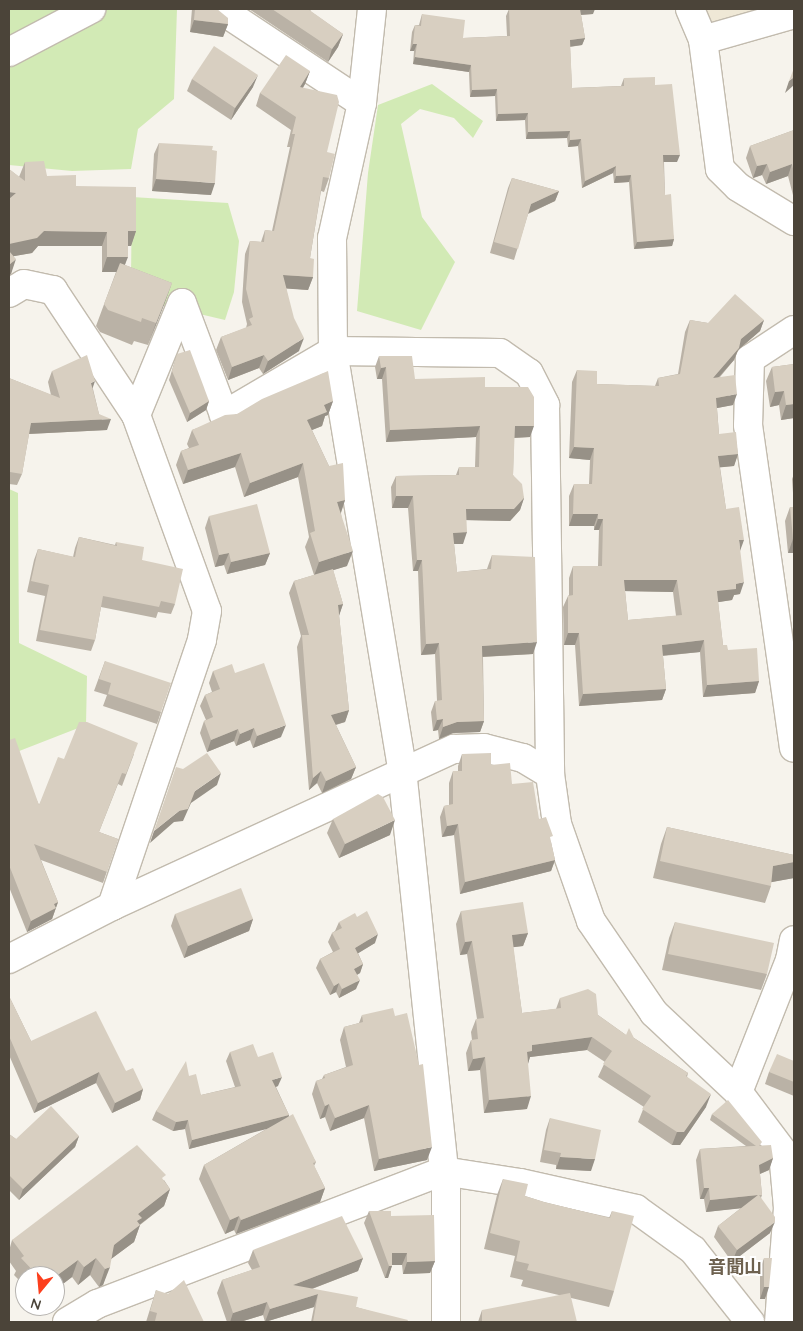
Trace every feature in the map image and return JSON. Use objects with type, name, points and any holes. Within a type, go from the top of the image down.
[{"type":"street","points":[[9,52],[91,9]]},
{"type":"street","points":[[220,9],[362,103]]},
{"type":"street","points":[[372,9],[362,103],[332,238],[333,351],[402,770],[443,1170],[446,1322]]},
{"type":"street","points":[[690,9],[703,40],[720,170],[738,186],[794,221]]},
{"type":"street","points":[[703,40],[794,14]]},
{"type":"street","points":[[9,293],[24,284],[52,290],[136,415],[207,611],[202,640],[112,906]]},
{"type":"street","points":[[136,415],[182,303],[224,415],[333,351],[500,353],[529,373],[545,405],[550,774],[557,824],[591,921],[654,1013],[738,1092],[783,1152],[788,1208],[780,1322]]},
{"type":"street","points":[[794,330],[750,359],[748,425],[794,748]]},
{"type":"street","points":[[9,959],[112,906],[402,770],[454,748],[484,748],[523,758],[550,774]]},
{"type":"street","points":[[738,1092],[790,960],[794,940]]},
{"type":"street","points":[[66,1322],[106,1313],[443,1170],[520,1183],[636,1209],[692,1250],[750,1322]]},
{"type":"shaded area","points":[[704,9],[780,9],[721,25],[708,19]]},
{"type":"green space","points":[[9,9],[177,9],[174,99],[138,129],[131,169],[72,171],[9,165]]},
{"type":"green space","points":[[432,84],[483,121],[473,138],[454,118],[420,109],[401,124],[422,217],[455,262],[421,330],[357,311],[368,173],[378,105]]},
{"type":"green space","points":[[132,197],[228,203],[239,241],[234,292],[225,320],[153,303],[131,276]]},
{"type":"green space","points":[[9,489],[18,493],[19,643],[87,676],[86,725],[9,755]]},
{"type":"building","points":[[195,9],[217,9],[228,18],[228,24],[194,20]]},
{"type":"building","points":[[272,9],[308,9],[343,34],[332,49]]},
{"type":"building","points":[[509,9],[580,9],[585,38],[570,40],[572,88],[624,86],[624,78],[655,77],[655,85],[672,84],[680,155],[663,155],[665,195],[671,194],[674,239],[637,242],[631,175],[616,176],[616,166],[585,181],[581,139],[570,140],[570,131],[528,132],[528,113],[498,114],[497,89],[472,90],[471,65],[415,57],[417,44],[413,44],[415,25],[421,26],[422,14],[465,20],[463,38],[510,36]]},
{"type":"building","points":[[214,46],[258,75],[235,108],[192,79]]},
{"type":"building","points":[[286,55],[310,71],[300,87],[337,95],[339,102],[327,152],[335,154],[329,178],[323,177],[310,258],[314,259],[313,277],[283,275],[294,318],[304,338],[268,361],[264,355],[232,367],[221,337],[252,325],[249,319],[253,317],[246,289],[250,241],[264,242],[265,230],[274,231],[295,134],[292,134],[296,117],[260,93]]},
{"type":"building","points":[[794,68],[794,77],[789,81]]},
{"type":"building","points":[[794,130],[794,173],[792,164],[770,172],[767,164],[757,166],[750,146]]},
{"type":"building","points":[[159,143],[213,146],[212,150],[217,151],[215,183],[156,179]]},
{"type":"building","points":[[44,161],[47,176],[76,175],[76,186],[136,187],[136,231],[128,231],[128,257],[107,257],[107,232],[44,231],[37,238],[9,244],[9,199],[16,193],[9,192],[9,169],[25,181],[25,162]]},
{"type":"building","points":[[512,178],[559,191],[531,204],[518,249],[494,242]]},
{"type":"building","points":[[9,251],[16,259],[9,265]]},
{"type":"building","points":[[120,263],[172,283],[156,323],[142,318],[141,322],[108,310],[104,304]]},
{"type":"building","points":[[735,294],[764,320],[741,339],[739,348],[713,378],[735,375],[737,394],[716,398],[719,434],[736,432],[738,454],[718,456],[726,509],[739,507],[744,540],[739,540],[744,582],[736,584],[736,589],[717,591],[723,645],[727,645],[728,650],[757,648],[759,681],[707,685],[704,640],[662,645],[666,689],[583,694],[579,633],[568,633],[568,596],[573,595],[573,566],[602,566],[603,519],[598,519],[598,514],[573,514],[574,484],[592,484],[594,448],[574,447],[577,370],[597,371],[597,384],[659,386],[658,378],[680,374],[690,320],[708,323]],"holes":[[[624,580],[677,580],[682,615],[628,620]]]},
{"type":"building","points":[[190,350],[209,401],[190,413],[172,371],[177,354]]},
{"type":"building","points":[[87,355],[95,381],[91,383],[99,414],[111,419],[31,423],[22,474],[10,472],[9,478],[9,378],[60,398],[52,371]]},
{"type":"building","points":[[379,356],[412,356],[415,379],[485,377],[485,387],[528,387],[534,397],[534,426],[515,426],[513,475],[522,484],[524,498],[514,509],[466,509],[467,532],[453,533],[457,572],[491,569],[492,555],[535,557],[537,642],[482,646],[484,721],[457,722],[443,727],[443,719],[437,720],[435,701],[442,700],[439,643],[426,644],[422,560],[417,560],[413,496],[396,496],[396,476],[459,475],[459,467],[479,467],[480,426],[390,430],[386,367],[381,368]]},
{"type":"building","points":[[794,364],[794,404],[786,405],[784,391],[775,392],[772,367]]},
{"type":"building","points":[[328,371],[333,401],[324,405],[327,412],[307,420],[329,466],[343,463],[345,500],[337,502],[353,551],[319,562],[310,533],[315,531],[303,463],[250,483],[241,453],[188,470],[181,451],[199,445],[192,430],[225,415],[237,414],[262,399]]},
{"type":"building","points":[[257,504],[270,553],[231,562],[229,553],[219,555],[209,516]]},
{"type":"building","points":[[790,507],[794,507],[794,539],[793,539]]},
{"type":"building","points":[[79,537],[117,546],[116,542],[144,547],[142,560],[183,569],[175,604],[161,601],[159,607],[103,596],[95,640],[40,630],[49,585],[31,581],[38,549],[75,557]]},
{"type":"building","points":[[333,569],[343,604],[338,605],[349,710],[331,715],[356,767],[326,781],[321,771],[313,778],[302,635],[309,635],[294,581]]},
{"type":"building","points":[[105,661],[171,683],[161,712],[108,694],[111,683],[99,679]]},
{"type":"building","points":[[264,663],[286,725],[257,736],[254,728],[240,734],[238,729],[211,740],[204,721],[213,717],[205,695],[220,689],[213,671],[232,664],[235,673]]},
{"type":"building","points":[[79,722],[87,722],[138,743],[126,774],[122,773],[99,832],[118,839],[107,872],[34,844],[58,902],[54,904],[56,908],[31,921],[9,865],[9,740],[15,738],[39,805],[58,757],[64,759]]},
{"type":"building","points":[[207,753],[221,773],[195,791],[188,809],[179,811],[154,831],[176,767],[183,769]]},
{"type":"building","points":[[491,753],[491,765],[510,763],[512,784],[533,782],[539,819],[546,817],[553,836],[550,837],[555,860],[465,882],[458,824],[447,826],[444,806],[453,804],[453,771],[462,771],[462,754]]},
{"type":"building","points":[[378,794],[383,797],[395,820],[345,844],[333,819]]},
{"type":"building","points":[[667,827],[794,855],[794,862],[773,866],[771,886],[660,861]]},
{"type":"building","points":[[241,888],[253,919],[188,946],[175,914]]},
{"type":"building","points":[[523,902],[528,933],[512,935],[522,1013],[561,1008],[560,998],[588,989],[596,994],[598,1015],[626,1035],[629,1028],[634,1038],[688,1073],[686,1076],[711,1094],[684,1132],[677,1132],[642,1109],[651,1096],[603,1064],[612,1051],[592,1037],[532,1045],[532,1051],[527,1052],[531,1096],[489,1100],[485,1057],[473,1059],[471,1040],[478,1039],[476,1019],[484,1018],[472,941],[465,942],[461,911]]},
{"type":"building","points":[[367,911],[378,934],[355,948],[363,964],[354,969],[360,980],[342,989],[339,983],[334,986],[320,959],[340,949],[332,933],[342,928],[339,922],[355,913],[357,917]]},
{"type":"building","points":[[675,922],[774,943],[767,974],[668,954]]},
{"type":"building","points":[[9,996],[31,1041],[96,1011],[126,1071],[133,1068],[143,1089],[115,1103],[99,1072],[38,1103],[9,1036]]},
{"type":"building","points":[[393,1008],[395,1016],[407,1013],[419,1065],[423,1064],[432,1147],[379,1159],[369,1105],[335,1118],[329,1104],[325,1106],[316,1081],[325,1078],[324,1075],[353,1065],[344,1027],[363,1022],[362,1015]]},
{"type":"building","points":[[253,1044],[258,1057],[273,1052],[282,1077],[272,1080],[289,1115],[192,1140],[188,1120],[176,1122],[156,1111],[186,1061],[189,1076],[196,1074],[201,1095],[241,1086],[230,1052]]},
{"type":"building","points":[[777,1054],[794,1061],[794,1082],[769,1072]]},
{"type":"building","points":[[728,1100],[762,1142],[759,1146],[756,1146],[712,1114]]},
{"type":"building","points":[[51,1106],[79,1136],[23,1189],[9,1175],[9,1134],[16,1139]]},
{"type":"building","points":[[293,1114],[316,1162],[313,1163],[325,1188],[241,1220],[239,1216],[230,1220],[204,1165]]},
{"type":"building","points":[[550,1118],[601,1130],[595,1159],[560,1157],[561,1153],[544,1150]]},
{"type":"building","points":[[137,1145],[166,1175],[162,1178],[170,1189],[138,1214],[142,1218],[137,1221],[140,1225],[114,1245],[110,1267],[105,1269],[96,1258],[84,1267],[78,1260],[65,1270],[65,1266],[29,1266],[21,1258],[24,1256],[12,1240]]},
{"type":"building","points":[[771,1145],[773,1158],[759,1165],[762,1195],[759,1195],[775,1217],[775,1222],[737,1250],[718,1226],[758,1195],[710,1200],[709,1188],[704,1188],[700,1149]]},
{"type":"building","points":[[503,1179],[528,1184],[525,1196],[544,1202],[610,1218],[612,1211],[634,1216],[614,1291],[527,1270],[529,1264],[516,1261],[520,1241],[490,1233]]},
{"type":"building","points":[[369,1211],[391,1211],[391,1216],[434,1215],[435,1261],[407,1262],[407,1253],[392,1253],[392,1266],[389,1266]]},
{"type":"building","points":[[342,1216],[363,1258],[293,1285],[358,1297],[356,1307],[408,1320],[407,1322],[313,1322],[318,1294],[270,1309],[267,1302],[233,1313],[222,1280],[260,1267],[253,1250]]},
{"type":"building","points":[[764,1258],[772,1258],[769,1287],[764,1287]]},
{"type":"building","points":[[184,1280],[204,1322],[155,1321],[157,1313],[150,1311],[156,1290],[168,1294]]},
{"type":"building","points":[[570,1293],[577,1322],[482,1322],[482,1310]]},
{"type":"district","name":"音聞山","points":[[735,1267]]}]
